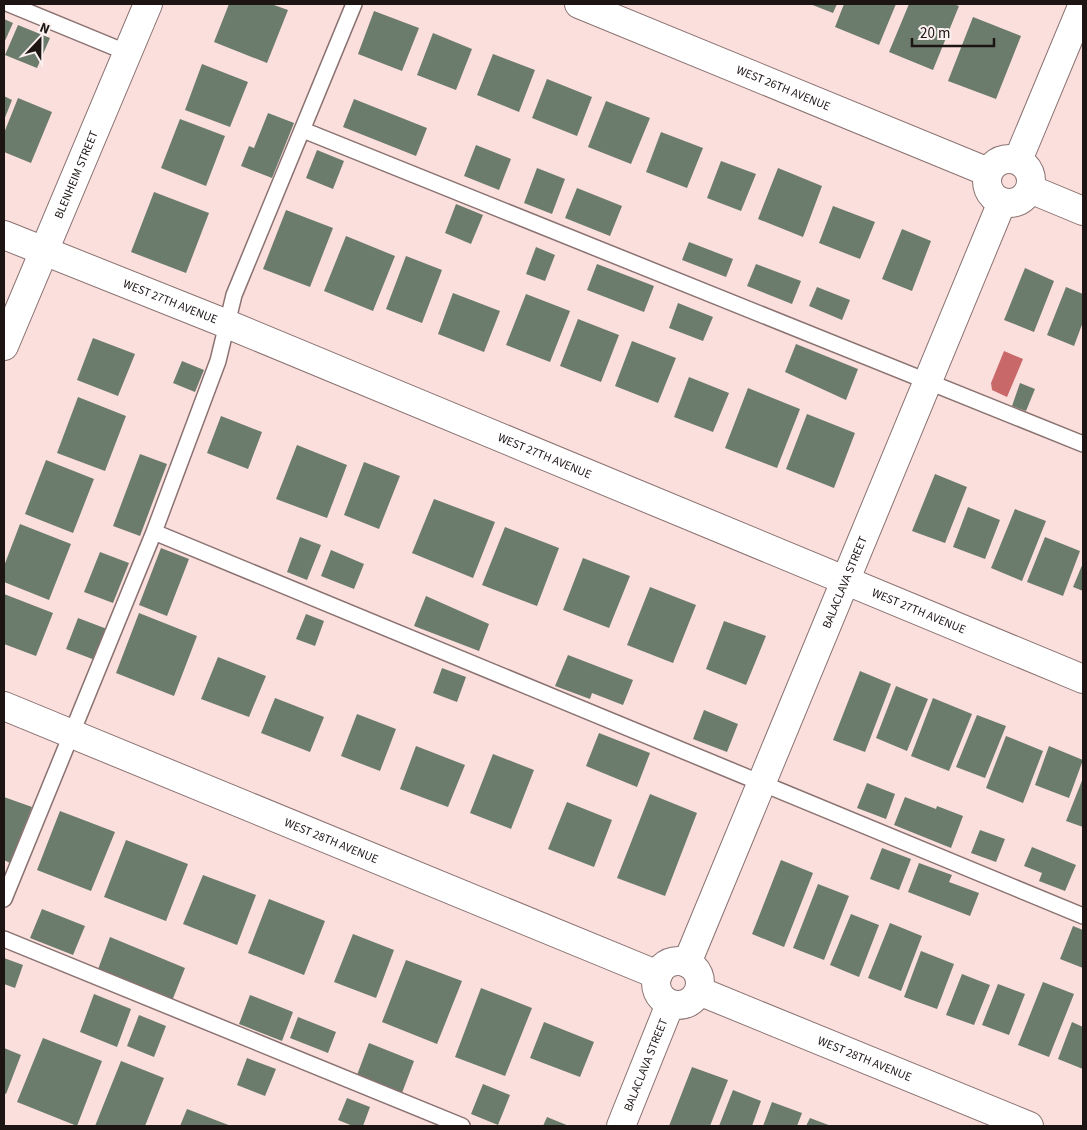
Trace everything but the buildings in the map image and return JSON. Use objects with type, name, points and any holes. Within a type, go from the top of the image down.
[{"type":"street","name":"BLENHEIM STREET","points":[[4,346],[42,251],[148,4]]},
{"type":"street","name":"WEST 26TH AVENUE","points":[[579,4],[988,172]]},
{"type":"street","points":[[1018,160],[1083,4]]},
{"type":"street","points":[[1011,158],[1018,160],[1028,169],[1031,176],[1030,189],[1026,195],[1015,202],[1002,202],[990,193],[987,179],[988,172],[998,162],[1011,158]]},
{"type":"street","points":[[1030,189],[1083,211]]},
{"type":"street","name":"BALACLAVA STREET","points":[[687,962],[1002,202]]},
{"type":"street","name":"WEST 27TH AVENUE","points":[[4,235],[227,324],[1083,679]]},
{"type":"street","name":"WEST 28TH AVENUE","points":[[4,706],[658,975]]},
{"type":"street","points":[[680,961],[687,962],[700,978],[699,991],[695,997],[684,1004],[670,1004],[660,995],[656,982],[658,975],[666,964],[680,961]]},
{"type":"street","name":"WEST 28TH AVENUE","points":[[699,991],[1029,1126]]},
{"type":"street","name":"BALACLAVA STREET","points":[[620,1126],[670,1004]]},
{"type":"lane","points":[[9,4],[128,53]]},
{"type":"lane","points":[[4,899],[154,532],[218,360],[234,295],[354,4]]},
{"type":"lane","points":[[303,130],[1083,444]]},
{"type":"lane","points":[[154,532],[1083,916]]},
{"type":"lane","points":[[4,939],[462,1126]]},
{"type":"shaded area","points":[[1004,351],[1023,359],[1007,397],[992,390],[991,383]]}]
